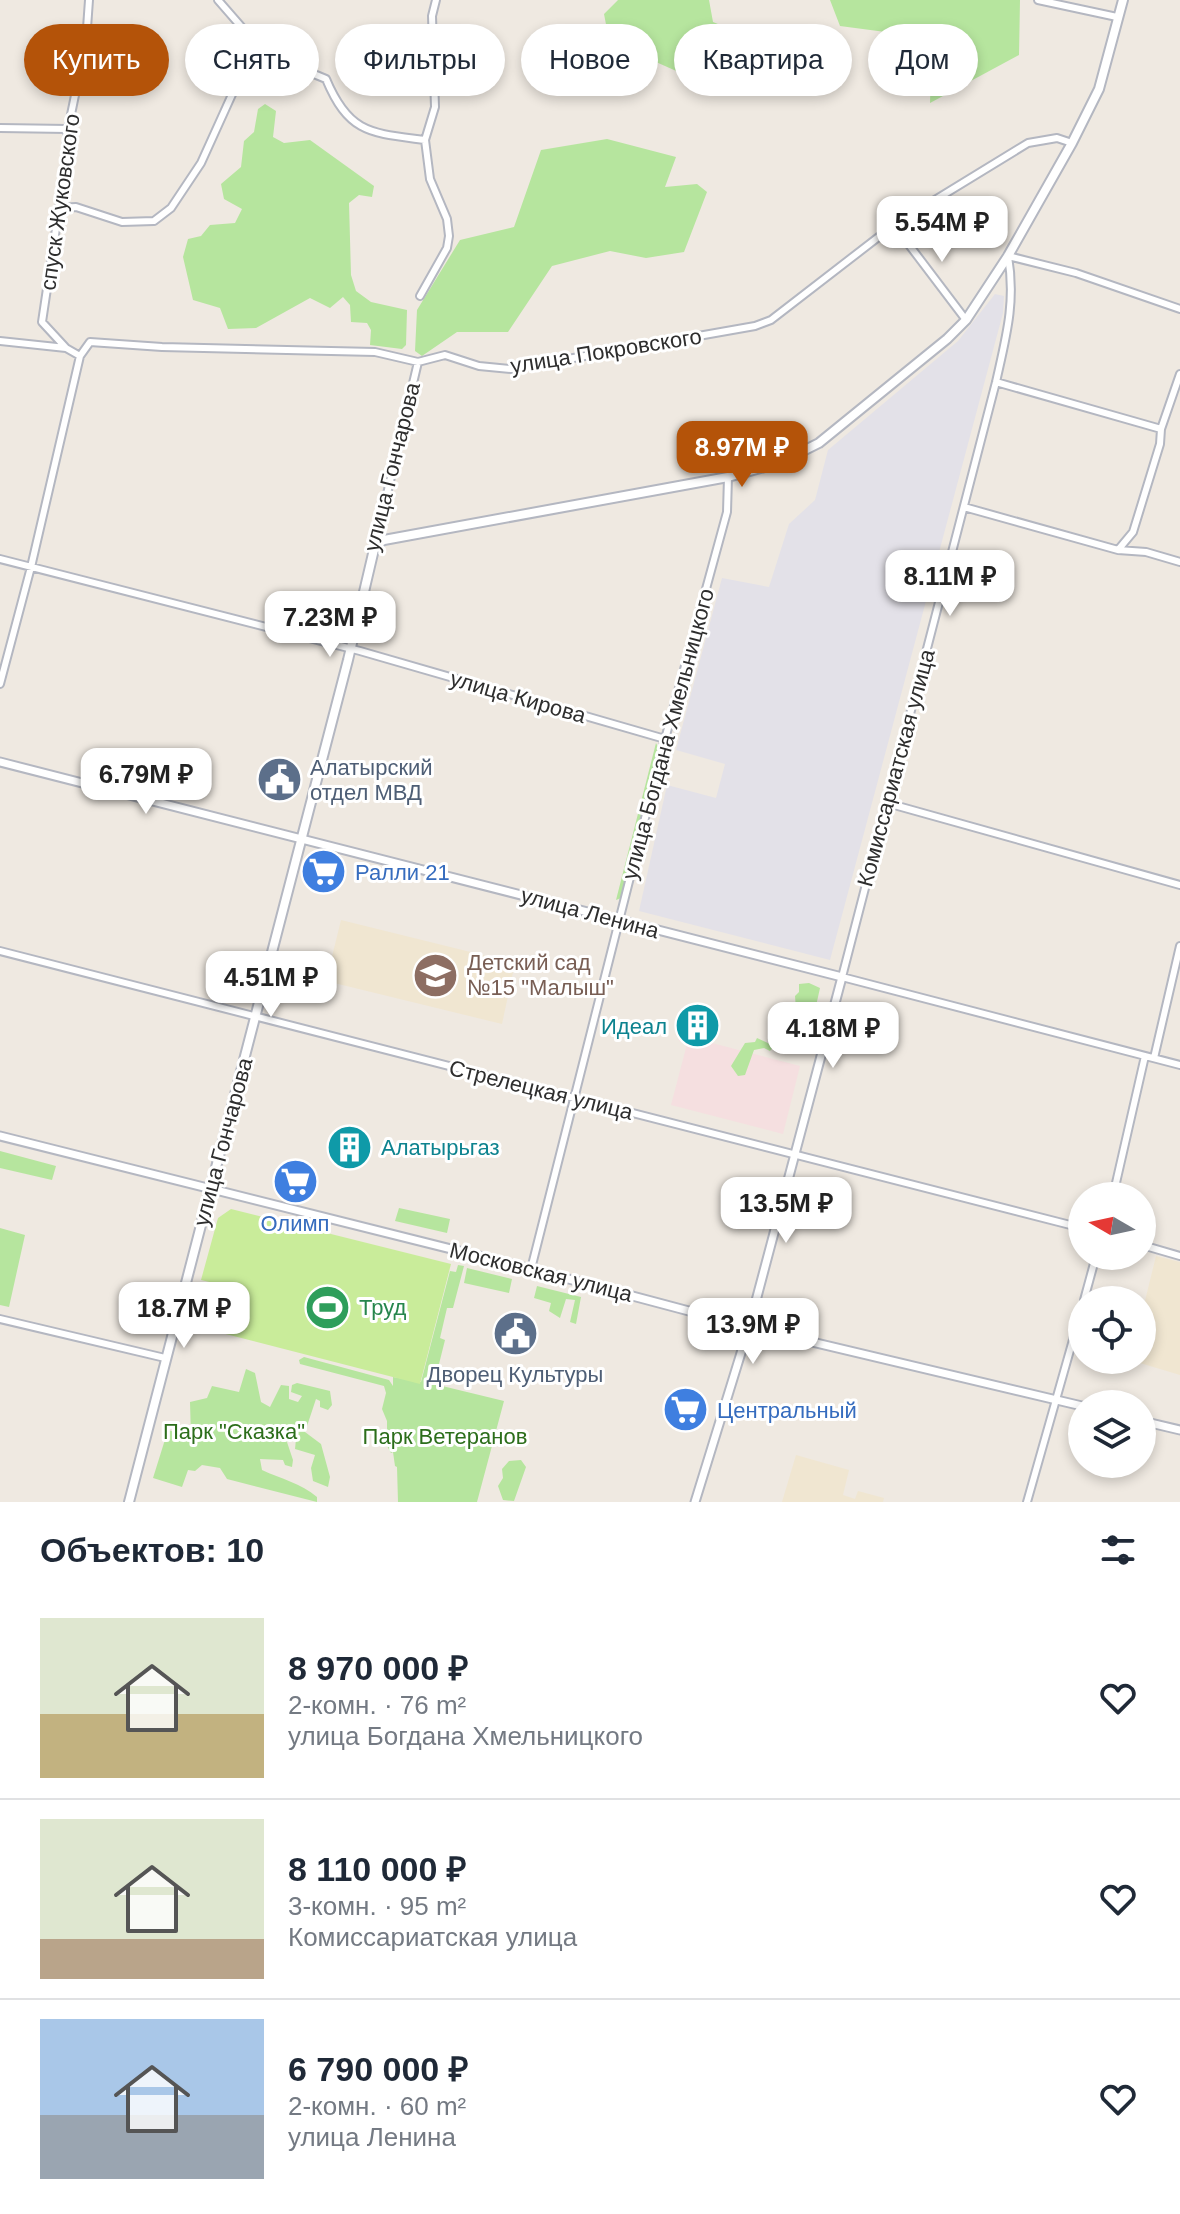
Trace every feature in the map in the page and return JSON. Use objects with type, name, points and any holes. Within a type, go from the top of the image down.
[{"type":"main road","points":[[375,545],[384,540],[728,477],[779,463],[819,443],[966,320],[1008,256],[1099,89],[1123,0]]},
{"type":"main road","name":"улица Гончарова","points":[[129,1502],[375,545]]},
{"type":"street","name":"спуск Жуковского","points":[[66,348],[42,322],[68,129],[86,42],[89,0]]},
{"type":"street","points":[[218,0],[239,24]]},
{"type":"street","points":[[420,296],[447,248],[449,236],[447,219],[430,179],[425,140],[435,107],[431,29],[436,0]]},
{"type":"street","points":[[1038,0],[1117,17]]},
{"type":"street","points":[[319,76],[326,79],[350,121],[383,134],[425,140]]},
{"type":"street","points":[[59,208],[76,207],[122,222],[154,221],[171,208],[201,163],[231,96]]},
{"type":"street","points":[[0,128],[68,129]]},
{"type":"street","name":"улица Покровского","points":[[80,356],[90,342],[162,347],[375,352],[418,362],[445,355],[479,366],[511,369],[755,326],[771,320],[894,225],[1028,143],[1057,138],[1072,143]]},
{"type":"street","points":[[894,225],[966,320]]},
{"type":"street","points":[[1008,256],[1076,273],[1180,309]]},
{"type":"street","name":"Комиссариатская улица","points":[[695,1502],[749,1327],[996,382],[1012,310],[1013,283],[1008,256]]},
{"type":"street","points":[[0,341],[66,348],[80,356],[0,684]]},
{"type":"street","name":"улица Гончарова","points":[[375,545],[418,362]]},
{"type":"street","points":[[1118,550],[1133,532],[1160,444],[1161,429],[1180,374]]},
{"type":"street","points":[[996,382],[1161,429]]},
{"type":"street","name":"улица Богдана Хмельницкого","points":[[531,1269],[665,739],[727,512],[728,477]]},
{"type":"street","points":[[964,507],[1118,550],[1146,552],[1180,562]]},
{"type":"street","name":"улица Кирова","points":[[0,559],[350,649],[665,739]]},
{"type":"street","name":"улица Ленина","points":[[0,762],[1180,1065]]},
{"type":"street","points":[[887,803],[1180,885]]},
{"type":"street","points":[[1154,1058],[1180,946]]},
{"type":"street","name":"Стрелецкая улица","points":[[0,951],[1068,1224]]},
{"type":"street","points":[[1116,1182],[1145,1056]]},
{"type":"street","name":"Московская улица","points":[[0,1136],[749,1327],[1068,1403]]},
{"type":"street","points":[[1156,1249],[1180,1256]]},
{"type":"street","points":[[0,1319],[165,1358]]},
{"type":"street","points":[[1027,1502],[1068,1360]]},
{"type":"street","points":[[1156,1424],[1180,1430]]},
{"type":"shaded area","points":[[995,294],[1004,296],[1003,313],[830,960],[639,911],[667,785],[716,798],[725,764],[676,750],[722,578],[769,587],[789,524],[815,500],[828,450],[958,341]]},
{"type":"shaded area","points":[[341,920],[515,963],[502,1024],[326,981]]},
{"type":"shaded area","points":[[687,1011],[713,1018],[708,1042],[800,1066],[783,1134],[671,1105],[687,1044],[679,1041]]},
{"type":"shaded area","points":[[1156,1256],[1180,1262],[1180,1375],[1156,1368],[1156,1286],[1149,1286],[1153,1270],[1156,1270]]},
{"type":"shaded area","points":[[796,1455],[849,1470],[843,1495],[855,1499],[858,1491],[884,1498],[883,1502],[782,1502]]},
{"type":"green space","points":[[618,0],[709,0],[713,22],[718,24],[674,24],[674,70],[658,63],[658,24],[606,24],[604,14]]},
{"type":"green space","points":[[830,0],[1020,0],[1019,55],[978,77],[978,24],[868,24],[868,30],[852,28],[852,24],[839,24]]},
{"type":"green space","points":[[930,96],[943,96],[930,103]]},
{"type":"green space","points":[[265,104],[276,111],[273,137],[284,143],[310,140],[374,186],[372,197],[359,195],[349,203],[351,275],[356,291],[371,302],[407,310],[406,345],[402,349],[370,345],[371,330],[367,323],[351,322],[350,305],[343,297],[330,308],[310,298],[256,328],[228,329],[220,308],[193,300],[183,257],[188,239],[201,236],[210,225],[235,223],[242,209],[224,199],[221,184],[241,167],[244,141],[254,132],[258,109]]},
{"type":"green space","points":[[607,139],[676,157],[665,187],[697,184],[707,192],[684,252],[646,258],[610,251],[552,266],[508,332],[457,332],[422,356],[415,351],[417,310],[460,240],[514,227],[541,150]]},
{"type":"green space","points":[[656,743],[659,749],[621,898],[616,900]]},
{"type":"green space","points":[[809,983],[820,988],[812,1024],[806,1027],[797,1022],[795,996],[799,992],[799,984]]},
{"type":"green space","points":[[757,1038],[774,1046],[770,1051],[764,1048],[754,1050],[745,1075],[738,1076],[731,1066],[745,1043],[755,1042]]},
{"type":"green space","points":[[0,1151],[56,1166],[52,1180],[0,1168]]},
{"type":"green space","points":[[399,1208],[450,1219],[447,1233],[395,1221]]},
{"type":"green space","name":"Труд","points":[[231,1209],[451,1264],[420,1384],[210,1330],[222,1285],[201,1280],[218,1218]]},
{"type":"green space","points":[[0,1228],[25,1235],[9,1307],[0,1305]]},
{"type":"green space","name":"Парк Ветеранов","points":[[458,1265],[464,1266],[453,1308],[447,1308],[440,1338],[445,1340],[434,1384],[504,1401],[477,1502],[398,1502],[397,1467],[393,1452],[387,1446],[387,1421],[382,1409],[386,1393],[384,1386],[300,1364],[299,1360],[304,1357],[389,1380],[393,1386],[393,1377],[421,1382],[450,1271],[456,1272]]},
{"type":"green space","points":[[467,1268],[512,1279],[509,1293],[464,1283]]},
{"type":"green space","points":[[537,1286],[581,1297],[576,1324],[570,1322],[575,1300],[566,1299],[560,1318],[549,1311],[551,1303],[534,1298]]},
{"type":"green space","name":"Парк \"Сказка\"","points":[[246,1369],[255,1373],[261,1402],[270,1407],[281,1385],[289,1386],[289,1399],[298,1402],[302,1396],[291,1392],[292,1385],[297,1383],[330,1391],[332,1405],[328,1410],[320,1407],[320,1401],[316,1399],[305,1432],[321,1444],[330,1477],[328,1487],[313,1481],[311,1468],[315,1455],[295,1449],[296,1439],[287,1442],[292,1467],[285,1465],[283,1460],[260,1459],[262,1470],[304,1488],[317,1497],[317,1502],[227,1479],[220,1468],[202,1465],[195,1471],[188,1470],[182,1487],[153,1478],[168,1430],[191,1437],[190,1402],[207,1398],[212,1386],[239,1392]]},
{"type":"green space","points":[[521,1460],[526,1467],[514,1501],[503,1500],[498,1486],[503,1478],[502,1469],[509,1461]]},
{"type":"place","name":"Алатырский отдел МВД","points":[[279,780]]},
{"type":"place","name":"Ралли 21","points":[[324,872]]},
{"type":"place","name":"Детский сад №15 \"Малыш\"","points":[[436,975]]},
{"type":"place","name":"Идеал","points":[[698,1026]]},
{"type":"place","name":"Алатырьгаз","points":[[350,1147]]},
{"type":"place","name":"Олимп","points":[[295,1182]]},
{"type":"place","name":"Труд","points":[[328,1307]]},
{"type":"place","name":"Дворец Культуры","points":[[515,1333]]},
{"type":"place","name":"Центральный","points":[[686,1410]]}]
